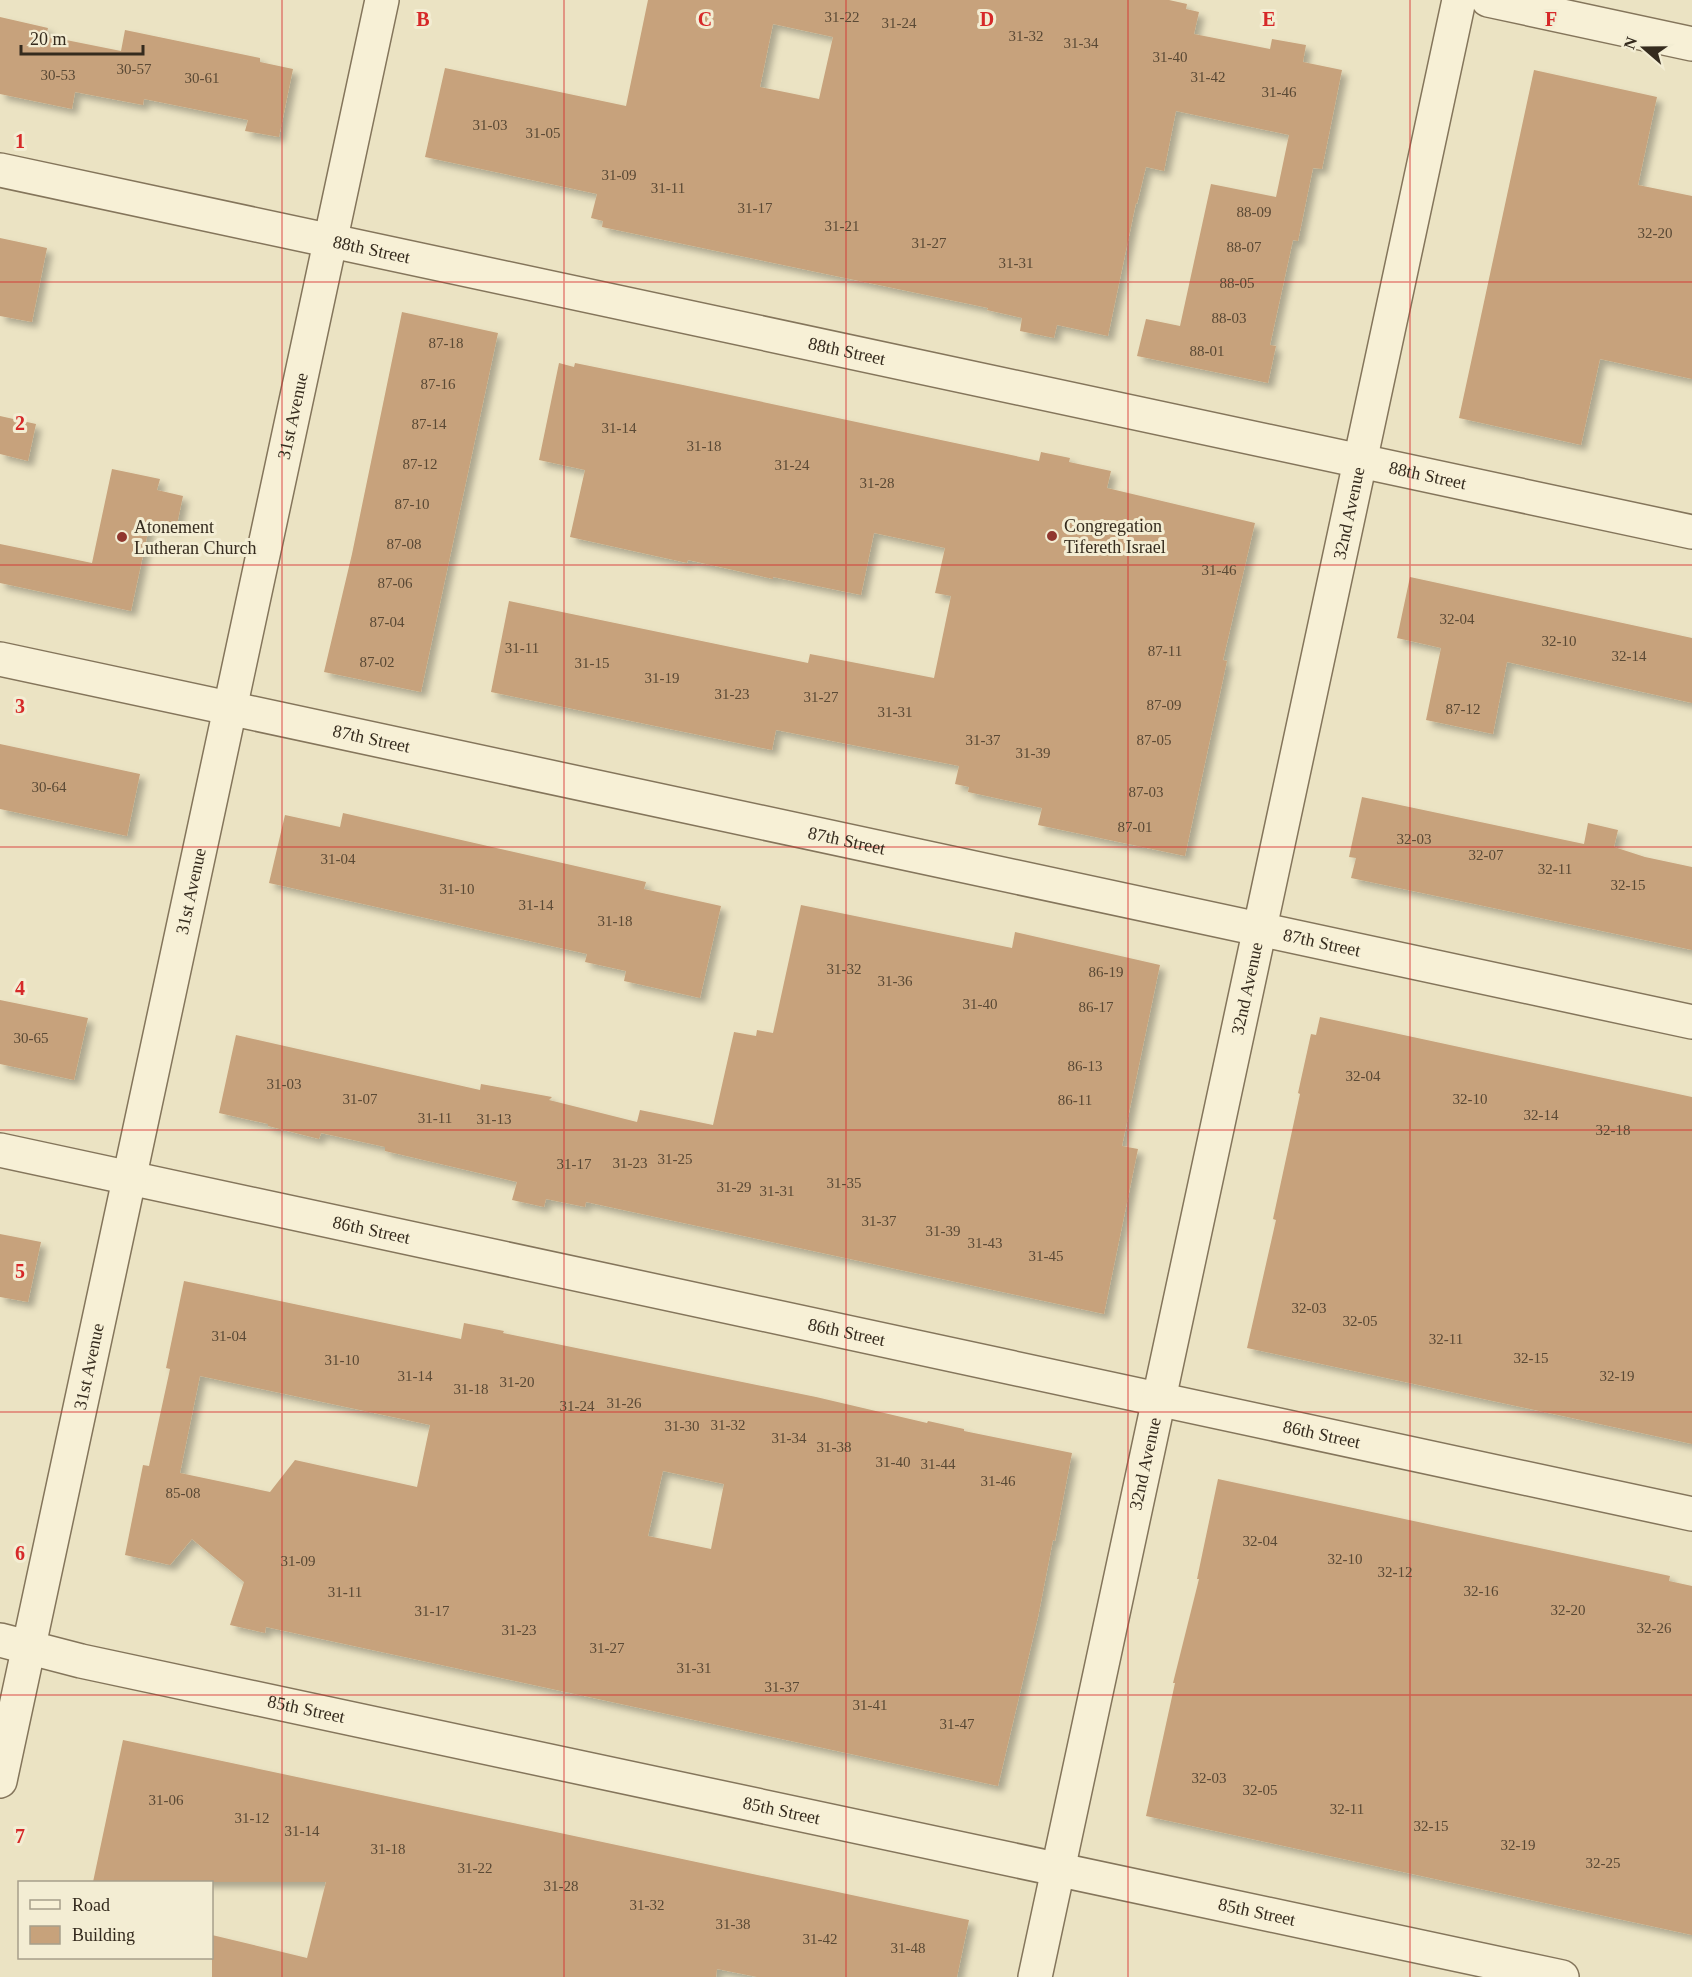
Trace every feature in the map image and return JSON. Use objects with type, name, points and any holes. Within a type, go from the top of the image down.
[{"type":"street","name":"31st Avenue","points":[[0,1781],[14,1643],[129,1178],[382,0]]},
{"type":"street","name":"32nd Avenue","points":[[1035,1977],[1459,0]]},
{"type":"street","points":[[1488,0],[1692,44]]},
{"type":"street","name":"88th Street","points":[[0,170],[1692,532]]},
{"type":"street","name":"87th Street","points":[[0,659],[1692,1022]]},
{"type":"street","name":"86th Street","points":[[0,1150],[1692,1514]]},
{"type":"street","name":"85th Street","points":[[14,1643],[92,1663],[1562,1977]]},
{"type":"building","points":[[648,0],[1169,0],[1187,4],[1186,9],[1199,12],[1194,34],[1270,49],[1272,39],[1306,45],[1303,62],[1342,70],[1322,169],[1313,168],[1298,241],[1293,240],[1270,345],[1276,346],[1268,383],[1137,356],[1146,319],[1180,326],[1211,184],[1276,197],[1289,135],[1176,111],[1164,171],[1146,167],[1136,203],[1108,336],[1057,325],[1054,338],[1020,331],[1022,318],[987,310],[988,308],[602,227],[603,221],[591,218],[597,194],[425,157],[445,68],[626,106]],"holes":[[[773,24],[833,37],[819,99],[760,87]]]},
{"type":"building","points":[[0,17],[48,28],[46,36],[121,51],[125,30],[260,58],[260,62],[293,69],[279,137],[245,131],[248,120],[144,99],[143,105],[75,92],[72,109],[0,94]]},
{"type":"building","points":[[1534,70],[1657,97],[1638,185],[1692,196],[1692,379],[1600,359],[1581,445],[1459,418]]},
{"type":"building","points":[[0,238],[47,248],[32,322],[0,316]]},
{"type":"building","points":[[402,312],[498,333],[421,692],[324,672],[352,554]]},
{"type":"building","points":[[559,363],[574,367],[575,363],[683,385],[1039,461],[1041,452],[1070,458],[1069,462],[1111,471],[1107,488],[1255,523],[1223,660],[1227,661],[1185,856],[1038,825],[1042,808],[968,792],[969,787],[955,784],[959,766],[776,730],[772,750],[491,692],[509,601],[808,663],[810,654],[934,678],[951,596],[935,593],[945,548],[874,533],[861,595],[688,560],[687,563],[570,537],[585,470],[539,460]]},
{"type":"building","points":[[0,416],[36,424],[28,461],[0,454]]},
{"type":"building","name":"Atonement Lutheran Church","points":[[112,469],[160,479],[157,490],[183,496],[176,529],[150,523],[131,611],[0,583],[0,544],[92,563]]},
{"type":"building","points":[[1410,577],[1692,638],[1692,703],[1507,662],[1493,734],[1426,720],[1441,648],[1397,638]]},
{"type":"building","points":[[0,744],[140,774],[127,836],[0,809]]},
{"type":"building","points":[[1362,797],[1584,844],[1588,823],[1618,830],[1614,847],[1645,857],[1692,867],[1692,950],[1351,878],[1356,858],[1349,857]]},
{"type":"building","points":[[343,813],[646,882],[644,889],[721,906],[700,998],[624,981],[626,971],[585,962],[587,954],[269,883],[285,815],[340,827]]},
{"type":"building","points":[[801,905],[1012,948],[1015,932],[1160,965],[1122,1146],[1138,1149],[1104,1314],[586,1202],[585,1207],[546,1199],[544,1207],[512,1200],[517,1182],[385,1151],[385,1147],[321,1133],[319,1139],[219,1113],[236,1035],[480,1090],[481,1084],[552,1097],[549,1100],[637,1122],[640,1110],[713,1125],[734,1032],[756,1036],[757,1030],[773,1033]]},
{"type":"building","points":[[0,1000],[88,1018],[74,1080],[0,1064]]},
{"type":"building","points":[[1320,1017],[1692,1097],[1692,1444],[1247,1348],[1276,1220],[1273,1219],[1311,1034],[1316,1035]]},
{"type":"building","points":[[0,1234],[41,1242],[28,1302],[0,1297]]},
{"type":"building","points":[[184,1281],[461,1339],[464,1323],[1072,1453],[1055,1541],[1053,1540],[1038,1617],[998,1786],[266,1627],[265,1633],[230,1625],[244,1582],[192,1539],[170,1565],[125,1555],[143,1465],[149,1466],[170,1369],[166,1368]],"holes":[[[200,1376],[430,1425],[417,1487],[295,1460],[270,1492],[180,1473]],[[663,1471],[724,1484],[711,1549],[648,1536]]]},
{"type":"building","points":[[1218,1479],[1670,1576],[1669,1581],[1692,1586],[1692,1935],[1146,1816],[1175,1683],[1173,1683],[1199,1579],[1197,1579]]},
{"type":"building","points":[[123,1740],[969,1920],[957,1977],[757,1977],[717,1969],[716,1977],[212,1977],[213,1935],[307,1958],[326,1882],[93,1881]]},
{"type":"place","name":"Congregation Tifereth Israel","points":[[1052,536]]},
{"type":"place","name":"Atonement Lutheran Church","points":[[122,537]]}]
